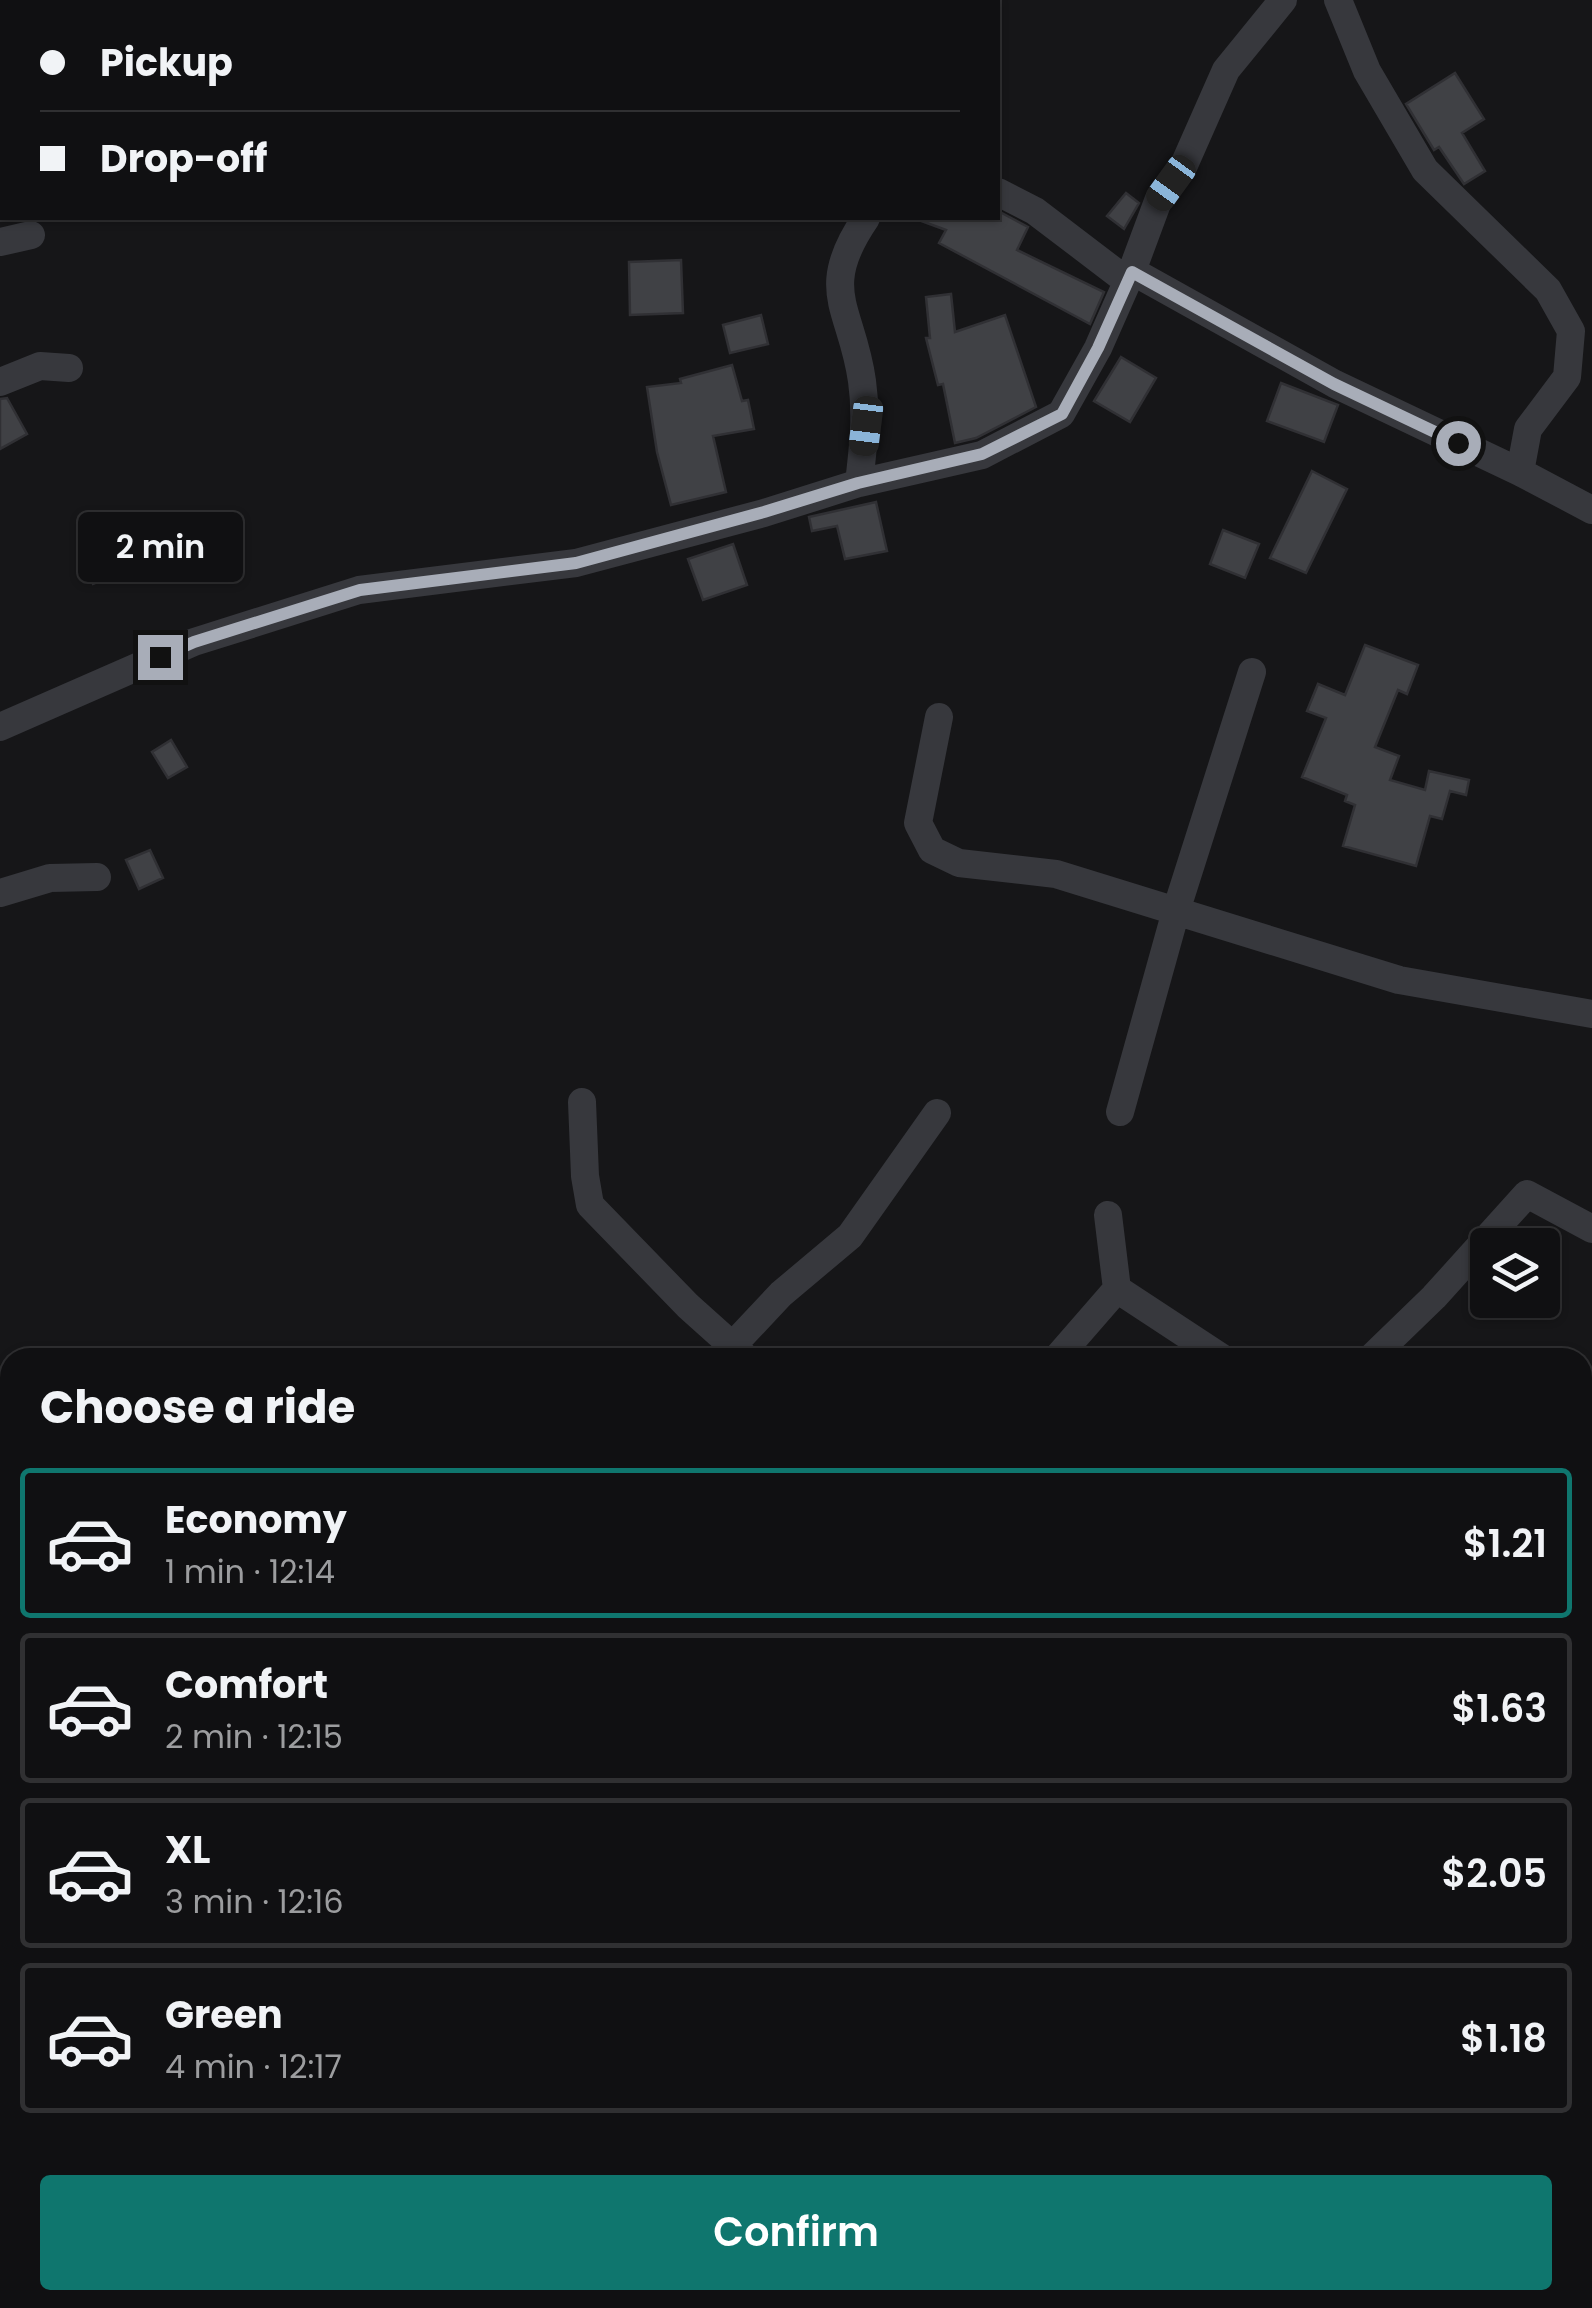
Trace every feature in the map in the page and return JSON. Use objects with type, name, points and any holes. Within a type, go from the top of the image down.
[{"type":"street","points":[[0,727],[194,642],[360,590],[576,563],[858,483],[982,454],[1062,414],[1098,348],[1158,201],[1184,165],[1226,70],[1284,0]]},
{"type":"street","points":[[1338,0],[1366,71],[1425,170],[1548,290],[1571,331],[1567,377],[1528,429],[1520,472]]},
{"type":"street","points":[[1000,193],[1035,211],[1130,276],[1334,384],[1592,510]]},
{"type":"street","points":[[858,483],[866,426],[862,378],[839,297],[840,272],[850,242],[865,220]]},
{"type":"street","points":[[0,242],[32,234]]},
{"type":"street","points":[[0,382],[40,366],[69,368]]},
{"type":"street","points":[[1120,1112],[1176,912],[1252,672]]},
{"type":"street","points":[[939,717],[918,824],[932,850],[959,863],[1056,874],[1398,980],[1592,1014]]},
{"type":"street","points":[[0,893],[50,878],[98,877]]},
{"type":"street","points":[[582,1102],[590,1205],[688,1306],[737,1348]]},
{"type":"street","points":[[742,1348],[781,1294],[850,1236],[936,1113]]},
{"type":"street","points":[[1382,1348],[1527,1194],[1592,1230]]},
{"type":"street","points":[[1108,1215],[1118,1288],[1207,1348]]},
{"type":"street","points":[[1066,1348],[1118,1288]]},
{"type":"building","points":[[1455,73],[1484,119],[1462,133],[1485,171],[1464,184],[1439,147],[1434,150],[1406,104]]},
{"type":"building","points":[[1126,193],[1139,203],[1124,229],[1107,216]]},
{"type":"building","points":[[1000,212],[1028,227],[1017,250],[1104,292],[1090,324],[939,243],[946,230],[919,220],[1000,220]]},
{"type":"building","points":[[681,260],[683,313],[630,315],[629,262]]},
{"type":"building","points":[[951,294],[955,332],[1005,315],[1036,407],[976,438],[955,443],[943,384],[938,385],[926,338],[930,338],[926,297]]},
{"type":"building","points":[[761,315],[768,344],[730,353],[723,325]]},
{"type":"building","points":[[1121,357],[1156,378],[1130,422],[1094,401]]},
{"type":"building","points":[[732,365],[742,401],[748,400],[754,429],[713,436],[726,492],[671,505],[657,452],[647,387],[681,383],[680,379]]},
{"type":"building","points":[[1281,383],[1338,405],[1324,442],[1267,421]]},
{"type":"building","points":[[7,398],[27,434],[0,449],[0,399]]},
{"type":"building","points":[[1312,471],[1347,489],[1306,573],[1270,558]]},
{"type":"building","points":[[876,502],[887,551],[845,559],[837,526],[812,531],[809,517]]},
{"type":"building","points":[[1223,530],[1259,544],[1245,578],[1210,564]]},
{"type":"building","points":[[106,540],[120,573],[93,584],[79,551]]},
{"type":"building","points":[[733,544],[747,585],[703,600],[688,559]]},
{"type":"building","points":[[1365,645],[1418,665],[1407,694],[1398,690],[1375,747],[1399,756],[1390,780],[1425,790],[1429,771],[1469,780],[1466,795],[1450,791],[1442,819],[1430,816],[1416,866],[1343,846],[1355,805],[1345,801],[1347,795],[1302,777],[1326,718],[1307,711],[1318,684],[1345,695]]},
{"type":"building","points":[[171,740],[187,767],[168,778],[152,752]]},
{"type":"building","points":[[150,850],[163,878],[139,889],[126,860]]},
{"type":"route","points":[[160,657],[194,642],[360,590],[576,563],[858,483],[982,454],[1062,414],[1098,348],[1132,272],[1334,384],[1458,443]]}]
